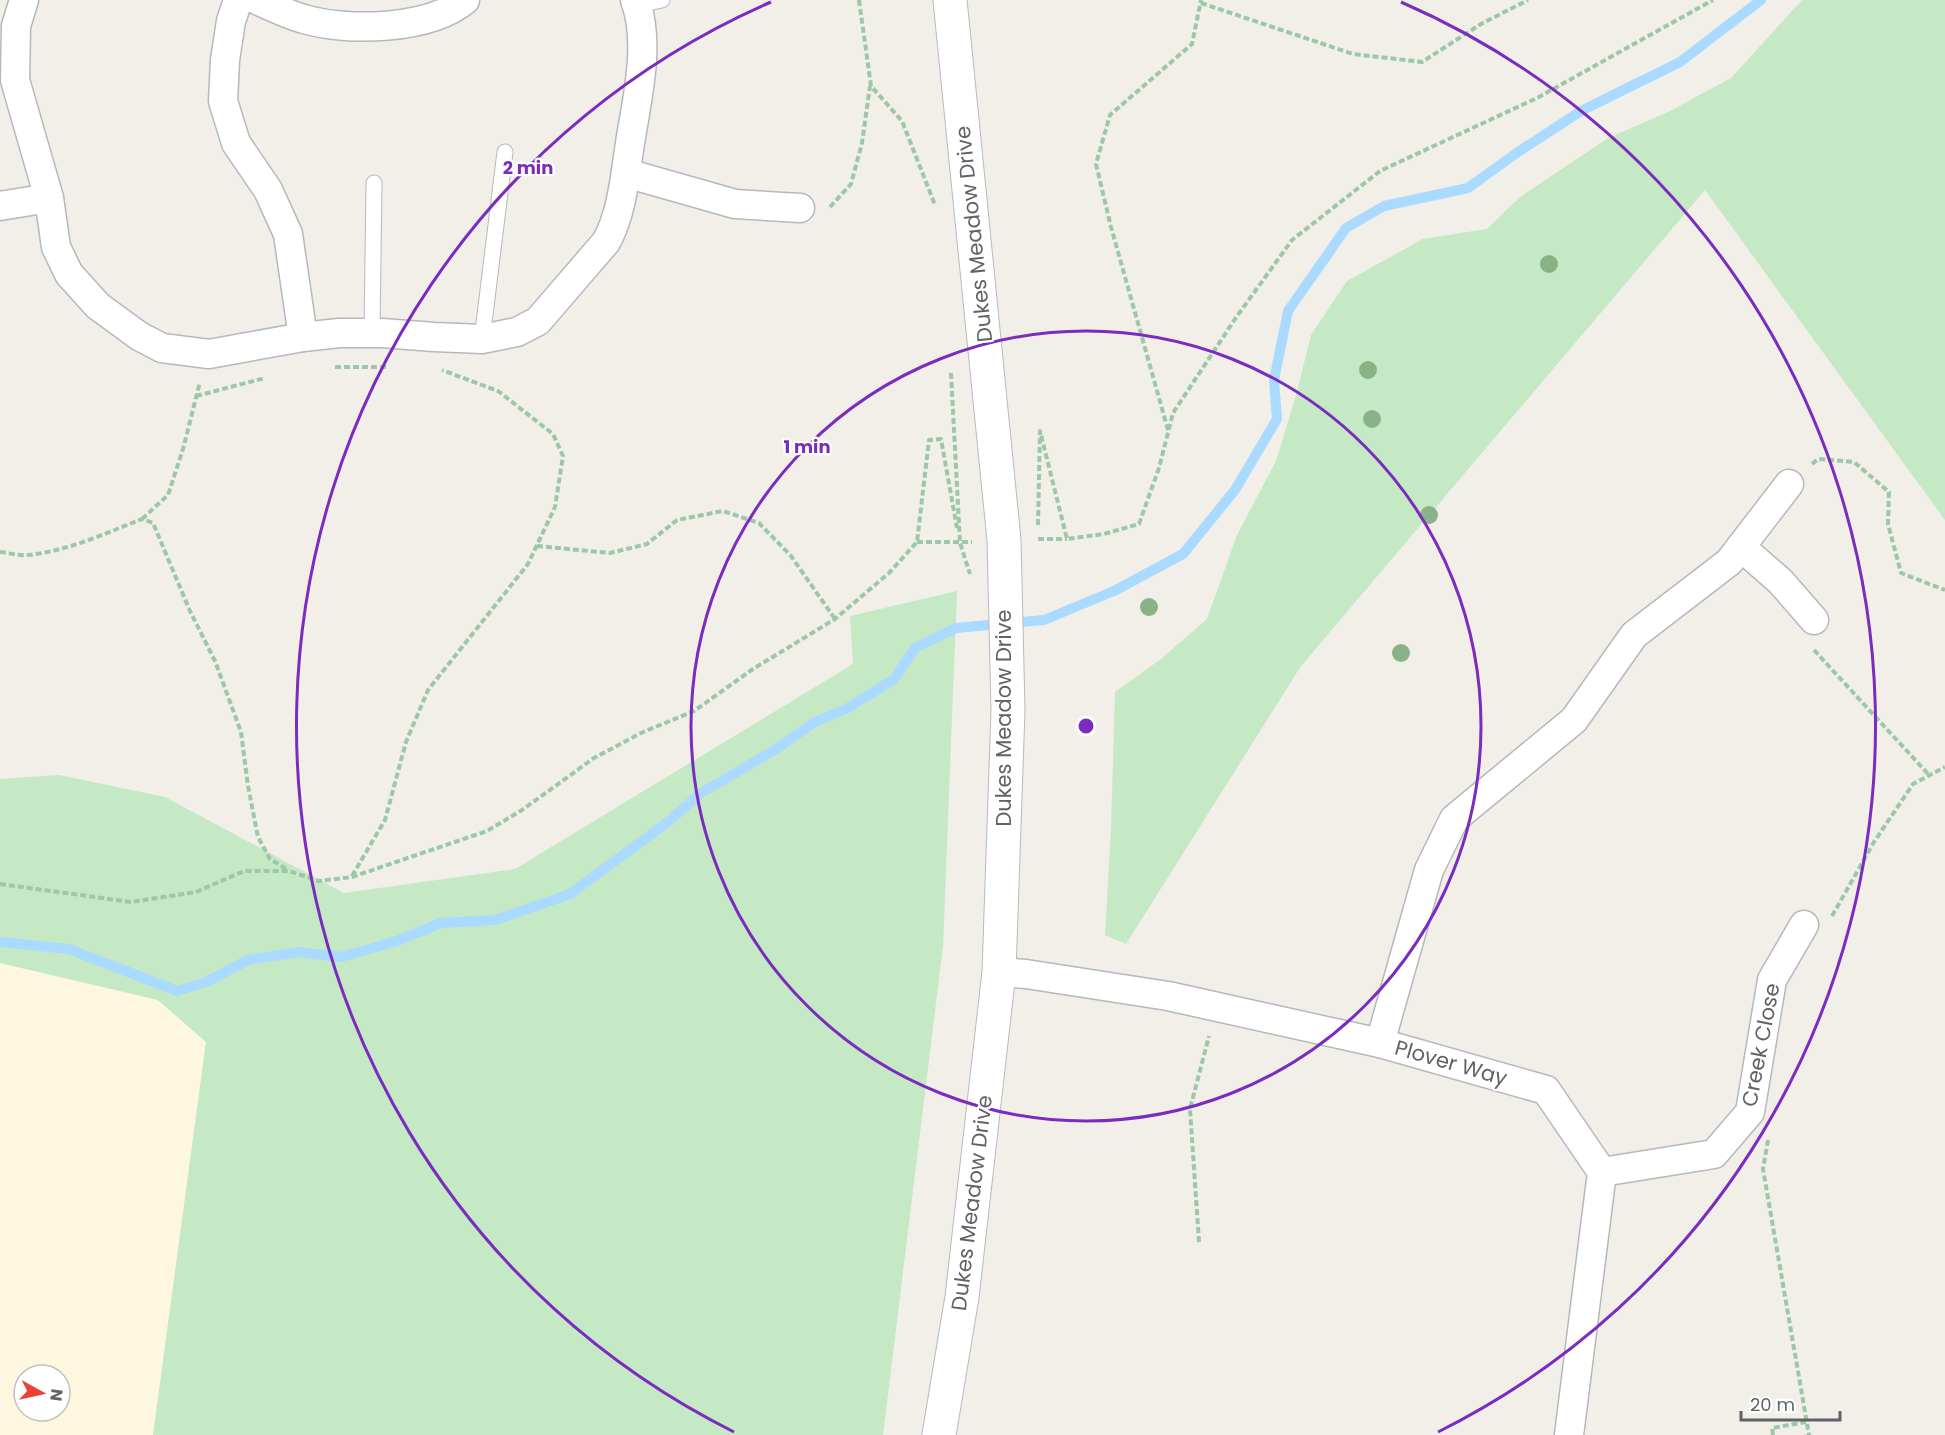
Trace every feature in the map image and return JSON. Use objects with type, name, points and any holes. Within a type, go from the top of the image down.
[{"type":"street","points":[[24,0],[16,26],[15,80],[49,198],[56,247],[69,274],[99,306],[139,336],[162,348],[209,354],[339,333],[482,339],[517,332],[538,321],[576,279],[606,242],[614,228],[626,173],[641,75],[645,2]]},
{"type":"street","points":[[238,0],[231,21],[225,60],[223,100],[236,143],[268,190],[288,234],[303,337]]},
{"type":"street","points":[[257,0],[303,19],[355,26],[426,19],[465,0]]},
{"type":"street","name":"Dukes Meadow Drive","points":[[939,1435],[962,1297],[999,972],[1008,710],[1004,543],[950,0]]},
{"type":"street","points":[[626,173],[735,204],[800,208]]},
{"type":"street","points":[[0,206],[49,198]]},
{"type":"street","points":[[1380,1043],[1429,870],[1454,819],[1575,720],[1634,635],[1729,562],[1790,484]]},
{"type":"street","points":[[1741,547],[1780,581],[1814,620]]},
{"type":"street","name":"Creek Close","points":[[1602,1172],[1714,1154],[1750,1112],[1772,980],[1816,924]]},
{"type":"street","name":"Plover Way","points":[[999,972],[1145,992],[1217,1006],[1380,1043],[1546,1090],[1602,1172]]},
{"type":"street","points":[[1569,1435],[1602,1172]]},
{"type":"lane","points":[[482,339],[505,152]]},
{"type":"lane","points":[[372,333],[374,183]]},
{"type":"path","points":[[800,208],[830,207],[851,184],[862,143],[871,86],[860,0]]},
{"type":"path","points":[[1168,431],[1111,227],[1096,164],[1110,115],[1192,44],[1201,2],[1353,54],[1422,62],[1481,24],[1528,0]]},
{"type":"path","points":[[917,542],[1004,543],[1067,539],[1104,534],[1139,524],[1159,468],[1173,413],[1234,320],[1292,240],[1380,171],[1537,98],[1713,0]]},
{"type":"path","points":[[871,86],[902,121],[939,214]]},
{"type":"path","points":[[0,552],[26,555],[93,538],[142,519],[168,495],[209,354]]},
{"type":"path","points":[[951,366],[960,543]]},
{"type":"path","points":[[330,367],[389,367]]},
{"type":"path","points":[[352,877],[385,820],[406,742],[428,690],[528,564],[555,507],[563,456],[553,434],[498,391],[435,367]]},
{"type":"path","points":[[196,396],[273,376]]},
{"type":"path","points":[[1038,527],[1040,431],[1067,539]]},
{"type":"path","points":[[142,519],[153,523],[219,671],[241,732],[258,837],[270,859],[289,871],[319,881],[352,877],[487,831],[522,810],[594,758],[641,733],[694,711],[753,669],[836,619],[889,573],[917,542],[929,440],[941,439],[960,543],[970,575]]},
{"type":"path","points":[[1790,484],[1818,459],[1854,462],[1889,492],[1888,524],[1901,573],[1945,590]]},
{"type":"path","points":[[537,546],[610,553],[646,544],[677,520],[723,511],[759,523],[791,556],[836,619]]},
{"type":"path","points":[[1814,620],[1801,635],[1929,775]]},
{"type":"path","points":[[1816,924],[1913,784],[1945,767]]},
{"type":"path","points":[[0,884],[131,902],[196,892],[244,871],[289,871]]},
{"type":"path","points":[[1198,1242],[1190,1109],[1217,1006]]},
{"type":"path","points":[[1768,1137],[1762,1169],[1809,1435]]},
{"type":"path","points":[[1773,1435],[1772,1428],[1806,1422]]},
{"type":"shaded area","points":[[0,963],[158,1000],[206,1042],[153,1435],[0,1435]]},
{"type":"green space","points":[[1802,0],[1945,0],[1945,520],[1705,190],[1301,666],[1126,944],[1105,935],[1115,692],[1161,659],[1207,619],[1237,535],[1276,461],[1311,335],[1347,281],[1423,239],[1487,229],[1520,197],[1608,138],[1668,112],[1731,78]]},
{"type":"green space","points":[[957,591],[943,946],[883,1435],[153,1435],[206,1042],[158,1000],[0,963],[0,779],[59,775],[165,797],[344,893],[515,869],[853,664],[850,616]]},
{"type":"waterway","points":[[0,942],[69,949],[177,991],[206,982],[248,960],[299,952],[341,957],[397,941],[441,923],[495,920],[570,894],[669,821],[701,793],[773,751],[815,722],[848,708],[894,679],[915,648],[956,628],[1044,620],[1114,591],[1183,554],[1235,490],[1277,419],[1274,380],[1288,311],[1346,228],[1384,206],[1468,188],[1581,111],[1680,62],[1761,0]]}]
